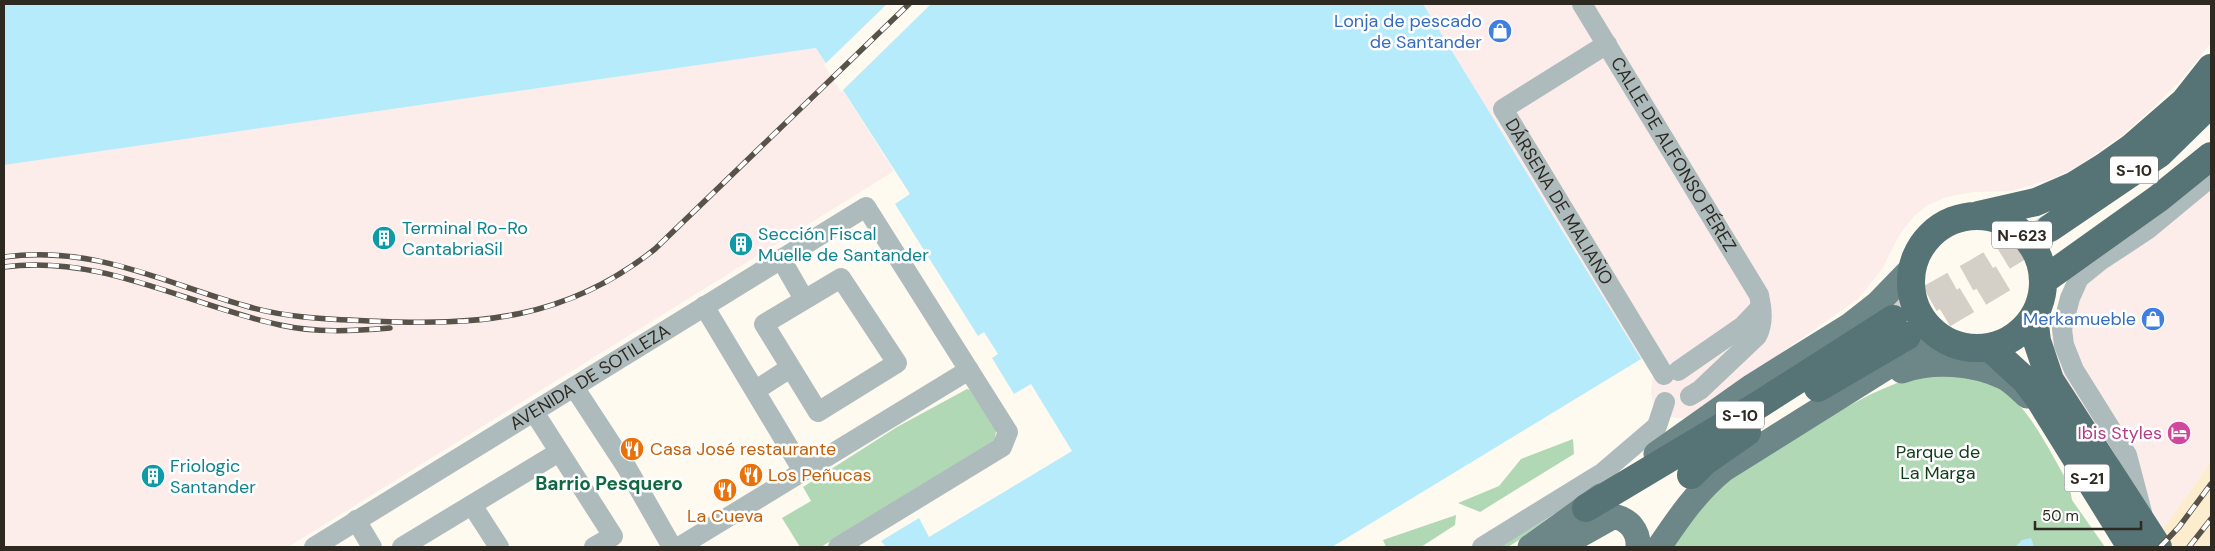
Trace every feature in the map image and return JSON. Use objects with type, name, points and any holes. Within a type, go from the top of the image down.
[{"type":"highway","points":[[1975,216],[2036,202],[2075,185],[2104,167],[2185,102],[2211,68]]},
{"type":"highway","name":"S-10","points":[[2211,103],[2158,154],[2055,234],[2150,182],[2211,130]]},
{"type":"highway","points":[[2044,280],[2159,198],[2211,156]]},
{"type":"highway","name":"N-623","points":[[1975,216],[1996,219],[2014,228],[2025,237],[2040,260],[2044,280],[2042,299],[2034,317],[2016,337],[1990,348],[1968,348],[1946,342],[1930,330],[1918,313],[1911,294],[1912,269],[1916,256],[1926,240],[1940,227],[1957,219],[1975,216]]},
{"type":"highway","name":"S-21","points":[[2034,317],[2037,341],[2050,380],[2140,541]]},
{"type":"highway","name":"S-10","points":[[1586,508],[1760,404],[1900,328],[1720,449],[1691,476]]},
{"type":"highway","name":"S-21","points":[[1990,348],[2026,381],[2048,416],[2140,541]]},
{"type":"main road","points":[[1530,547],[1714,413],[1850,325],[1878,302],[1912,269]]},
{"type":"main road","points":[[1657,547],[1692,501],[1717,474],[1897,361],[1946,342]]},
{"type":"main road","points":[[1852,390],[1916,366],[1959,365],[2005,377],[2048,416]]},
{"type":"main road","points":[[1657,547],[1669,506],[1691,476]]},
{"type":"main road","points":[[1559,547],[1614,516],[1626,520],[1634,527],[1638,547]]},
{"type":"street","name":"CALLE DE ALFONSO PÉREZ","points":[[1582,4],[1752,280],[1761,307]]},
{"type":"street","name":"DÁRSENA DE MALIAÑO","points":[[1607,44],[1503,109],[1671,373],[1743,326],[1761,307]]},
{"type":"street","points":[[2140,541],[2127,455],[2074,370],[2064,345],[2062,329],[2070,298],[2079,278],[2100,261],[2147,230],[2211,177]]},
{"type":"street","name":"AVENIDA DE SOTILEZA","points":[[316,547],[356,520],[866,207],[969,370]]},
{"type":"street","points":[[781,259],[804,299]]},
{"type":"street","points":[[841,278],[897,363],[818,412],[790,368],[764,324],[841,278]]},
{"type":"street","points":[[704,306],[803,471]]},
{"type":"street","points":[[1690,396],[1700,390],[1757,336],[1761,327],[1761,307]]},
{"type":"street","points":[[756,390],[790,368]]},
{"type":"street","points":[[679,547],[969,370],[1008,432],[1002,447],[838,547]]},
{"type":"street","points":[[574,387],[627,468],[672,547]]},
{"type":"street","points":[[1482,547],[1602,473],[1657,426],[1665,402]]},
{"type":"street","points":[[534,412],[613,536],[594,547]]},
{"type":"street","points":[[402,547],[559,452]]},
{"type":"street","points":[[472,505],[499,547]]},
{"type":"street","points":[[356,520],[372,547]]},
{"type":"shaded area","points":[[1423,4],[2211,4],[2211,43],[2179,82],[2153,108],[2125,133],[2078,166],[2054,178],[2012,191],[1974,192],[1946,197],[1928,205],[1914,216],[1900,234],[1882,269],[1858,299],[1686,419],[1655,415],[1651,393],[1653,372],[1644,356],[1641,359]]},
{"type":"shaded area","points":[[816,48],[894,171],[288,547],[4,547],[4,165]]},
{"type":"shaded area","points":[[2211,170],[2211,462],[2162,530],[2059,370],[2052,343],[2052,326],[2057,310]]},
{"type":"shaded area","points":[[2211,462],[2211,547],[2141,547],[2162,530]]},
{"type":"green space","name":"Parque de La Marga","points":[[1925,375],[1959,376],[1979,379],[1995,385],[2009,395],[2032,422],[2069,484],[2072,500],[2105,547],[1674,547],[1693,515],[1721,485],[1746,466],[1855,402],[1891,385]]},
{"type":"green space","points":[[967,389],[970,390],[996,430],[995,440],[821,547],[800,547],[782,518],[811,501],[803,487],[897,427]]},
{"type":"green space","points":[[1573,439],[1574,454],[1480,512],[1458,503],[1499,486],[1521,459]]},
{"type":"green space","points":[[1603,486],[1508,547],[1499,547]]},
{"type":"green space","points":[[1456,515],[1455,525],[1421,547],[1386,547],[1383,540]]},
{"type":"water","points":[[4,4],[1423,4],[1641,359],[1332,547],[886,547],[881,541],[919,518],[929,537],[1072,451],[1031,384],[1014,394],[992,358],[998,354],[984,332],[978,336],[895,204],[910,194],[816,48],[4,165]]},
{"type":"water","points":[[2031,538],[2034,547],[2015,547],[2022,540]]},
{"type":"pier","points":[[887,4],[931,4],[841,92],[824,65]]},
{"type":"tunnel","points":[[1893,319],[1976,273],[2050,228]]},
{"type":"tunnel","points":[[1907,336],[2010,274]]},
{"type":"railway","points":[[4,257],[68,256],[98,261],[127,268],[246,306],[276,313],[307,317],[338,320],[448,322],[520,314],[588,291],[622,273],[655,249],[909,4]]},
{"type":"railway","points":[[4,267],[40,265],[75,268],[109,274],[245,316],[294,328],[335,331],[390,328]]},
{"type":"railway","points":[[2160,547],[2179,527],[2211,484]]},
{"type":"railway","points":[[2189,547],[2211,519]]},
{"type":"place","name":"Lonja de pescado de Santander","points":[[1500,31]]},
{"type":"place","name":"Terminal Ro-Ro CantabriaSil","points":[[384,238]]},
{"type":"place","name":"Sección Fiscal Muelle de Santander","points":[[741,244]]},
{"type":"place","name":"Merkamueble","points":[[2153,319]]},
{"type":"place","name":"Ibis Styles","points":[[2179,433]]},
{"type":"place","name":"Casa José restaurante","points":[[632,449]]},
{"type":"place","name":"Los Peñucas","points":[[751,475]]},
{"type":"place","name":"Friologic Santander","points":[[153,476]]},
{"type":"place","name":"La Cueva","points":[[725,490]]},
{"type":"district","name":"Barrio Pesquero","points":[[609,483]]}]
